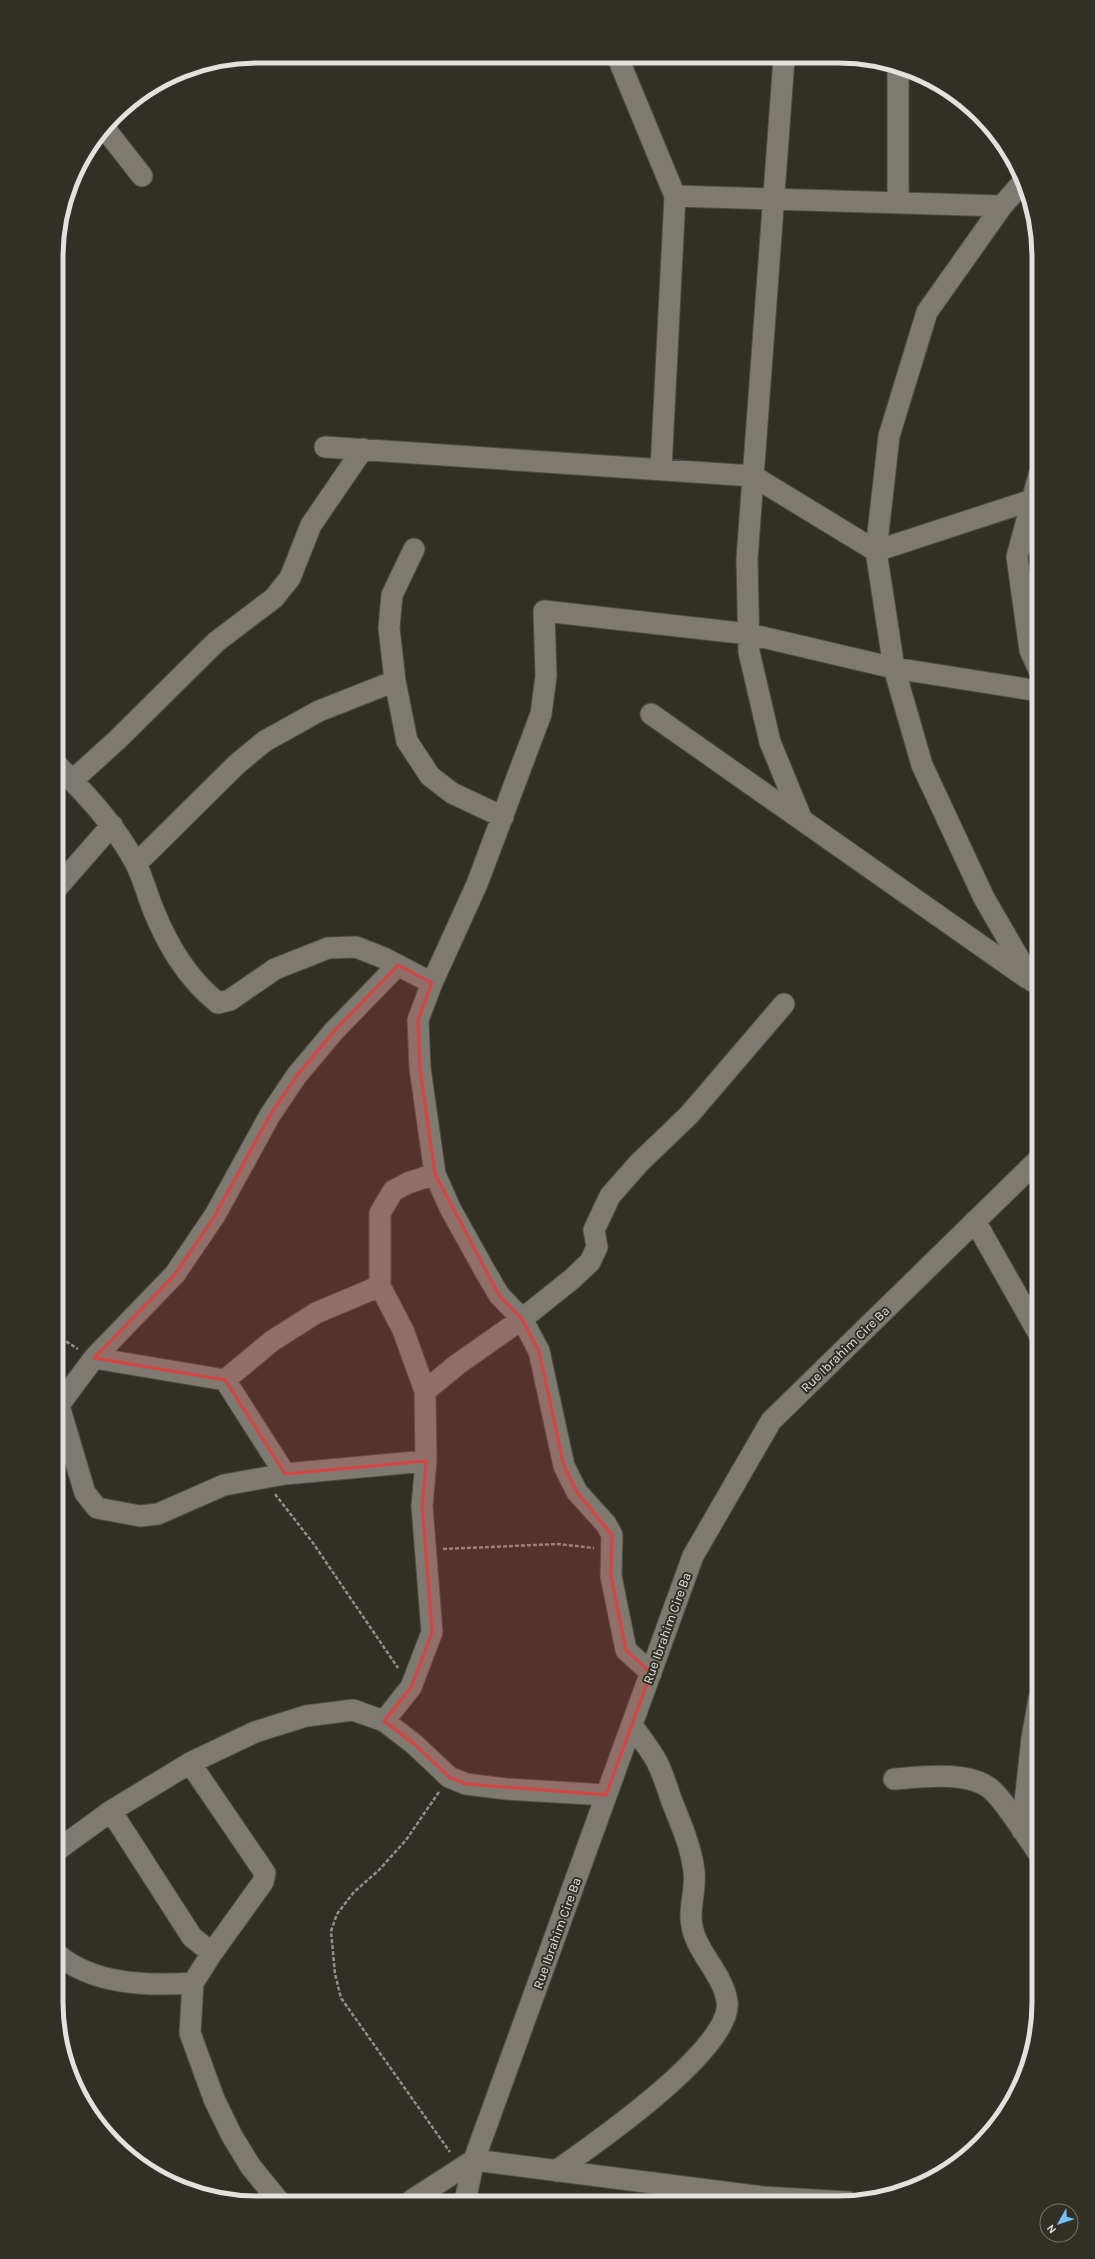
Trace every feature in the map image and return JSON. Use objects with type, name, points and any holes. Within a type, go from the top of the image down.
[{"type":"street","points":[[620,63],[675,196],[661,470]]},
{"type":"street","points":[[784,63],[747,558],[749,652],[770,742],[802,820]]},
{"type":"street","points":[[898,72],[898,203]]},
{"type":"street","points":[[108,133],[142,176]]},
{"type":"street","points":[[1019,187],[1002,206],[927,312],[889,436],[876,551],[894,668],[922,765],[984,898],[1032,977]]},
{"type":"street","points":[[675,196],[1002,206]]},
{"type":"street","points":[[324,447],[753,476],[876,551],[1032,501]]},
{"type":"street","points":[[73,780],[117,740],[216,642],[274,598],[290,578],[312,526],[363,449]]},
{"type":"street","points":[[1032,511],[1016,557],[1030,650],[1032,654]]},
{"type":"street","points":[[414,549],[392,595],[389,628],[395,681],[407,741],[430,776],[452,794],[503,817]]},
{"type":"street","points":[[651,1673],[626,1650],[611,1576],[612,1535],[606,1524],[578,1492],[564,1466],[538,1351],[522,1319],[499,1295],[450,1208],[435,1174],[420,1068],[418,1020],[432,983],[477,884],[541,714],[546,676],[544,611],[749,634],[894,668],[1032,690]]},
{"type":"street","points":[[136,864],[237,764],[265,741],[318,711],[395,681]]},
{"type":"street","points":[[651,714],[1032,981]]},
{"type":"street","points":[[63,771],[73,780],[112,826],[136,864],[154,911],[176,958],[205,992],[218,1003],[230,1000],[275,969],[328,948],[356,947],[398,965],[432,983]]},
{"type":"street","points":[[63,881],[112,826]]},
{"type":"street","points":[[63,1401],[94,1358],[175,1274],[215,1215],[270,1115],[297,1075],[334,1031],[398,965]]},
{"type":"street","points":[[425,1391],[458,1364],[522,1319],[572,1280],[590,1262],[597,1247],[594,1230],[610,1196],[639,1163],[689,1115],[784,1004]]},
{"type":"street","name":"Rue Ibrahim Cire Ba","points":[[465,2196],[468,2164],[632,1725],[693,1556],[771,1421],[1032,1166]]},
{"type":"street","points":[[384,1721],[411,1687],[432,1632],[422,1506],[426,1461],[425,1391],[403,1330],[380,1286],[380,1213],[386,1200],[393,1191],[408,1183],[435,1174]]},
{"type":"street","points":[[975,1221],[1032,1322]]},
{"type":"street","points":[[224,1380],[272,1341],[316,1313],[380,1286]]},
{"type":"street","points":[[94,1358],[224,1380],[285,1474]]},
{"type":"street","points":[[63,1424],[85,1493],[97,1508],[140,1516],[158,1514],[224,1485],[285,1474],[426,1461]]},
{"type":"street","points":[[63,1846],[111,1811],[190,1763],[255,1732],[306,1716],[353,1710],[384,1721],[414,1744],[449,1777],[466,1784],[506,1789],[606,1795]]},
{"type":"street","points":[[556,2171],[662,2092],[706,2047],[722,2026],[727,2014],[727,2001],[721,1982],[696,1939],[691,1916],[694,1871],[687,1841],[657,1763],[632,1725]]},
{"type":"street","points":[[1022,1830],[1032,1738]]},
{"type":"street","points":[[190,1763],[265,1873],[263,1882],[212,1953],[193,1983],[190,2033],[214,2099],[232,2136],[251,2167],[275,2196]]},
{"type":"street","points":[[894,1779],[926,1776],[968,1778],[991,1790],[1032,1844]]},
{"type":"street","points":[[111,1811],[192,1937],[212,1953]]},
{"type":"street","points":[[63,1958],[81,1970],[106,1979],[167,1985],[193,1983]]},
{"type":"street","points":[[418,2196],[468,2164],[556,2171],[755,2196]]},
{"type":"path","points":[[63,1339],[94,1358]]},
{"type":"path","points":[[262,1478],[313,1542],[411,1687]]},
{"type":"path","points":[[426,1550],[558,1544],[612,1550]]},
{"type":"path","points":[[449,1777],[406,1840],[379,1870],[354,1892],[337,1914],[331,1931],[335,1974],[341,1998],[468,2164]]},
{"type":"highlighted area","points":[[398,965],[432,983],[418,1020],[420,1068],[435,1174],[499,1295],[522,1319],[539,1351],[564,1466],[577,1492],[612,1535],[611,1576],[626,1650],[651,1673],[606,1795],[466,1784],[449,1777],[414,1744],[384,1721],[411,1687],[432,1632],[422,1506],[426,1461],[285,1474],[225,1380],[94,1358],[175,1274],[215,1215],[270,1115],[297,1075],[334,1031]]}]
